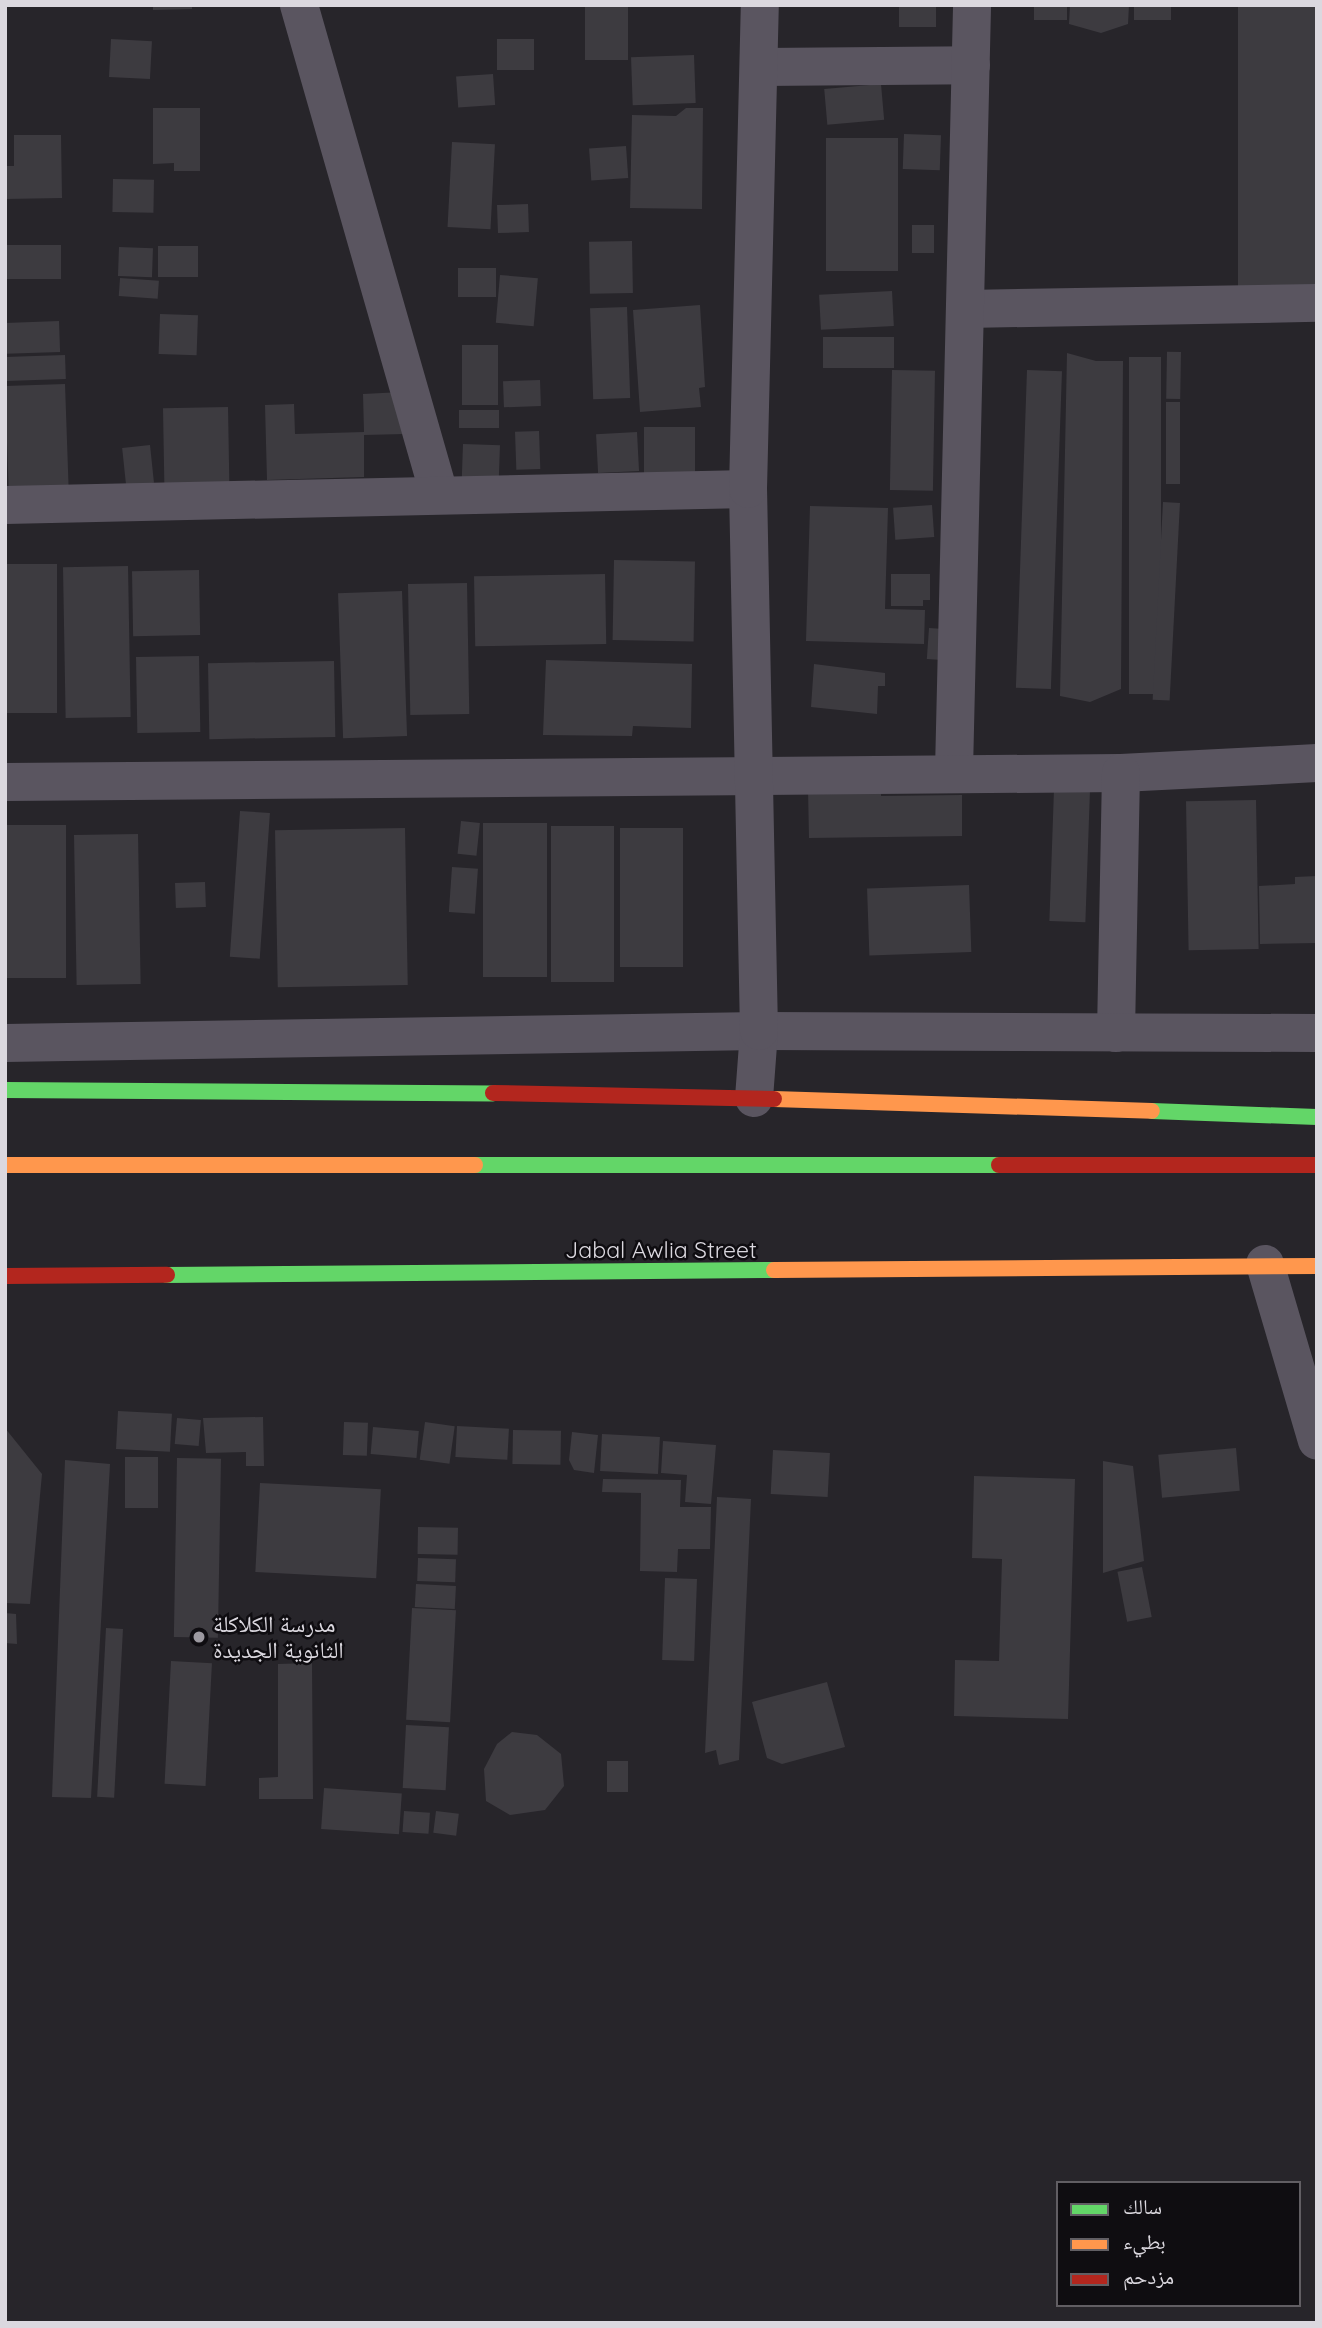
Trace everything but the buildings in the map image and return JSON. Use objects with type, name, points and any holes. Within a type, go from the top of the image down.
[{"type":"main road","points":[[5,1090],[354,1090],[754,1098],[1317,1117]]},
{"type":"main road","points":[[5,1165],[340,1168],[796,1162],[1317,1165]]},
{"type":"main road","name":"Jabal Awlia Street","points":[[5,1276],[806,1272],[1265,1264],[1317,1266]]},
{"type":"street","points":[[299,5],[439,494]]},
{"type":"street","points":[[754,1098],[759,1031],[756,774],[748,489],[760,5]]},
{"type":"street","points":[[954,771],[972,5]]},
{"type":"street","points":[[758,67],[971,65]]},
{"type":"street","points":[[966,309],[1317,303]]},
{"type":"street","points":[[5,505],[748,489]]},
{"type":"street","points":[[5,782],[954,771],[1121,773],[1316,757]]},
{"type":"street","points":[[1116,1033],[1121,773]]},
{"type":"street","points":[[5,1043],[759,1031],[1317,1033]]},
{"type":"street","points":[[1265,1264],[1317,1441]]},
{"type":"traffic: fast","points":[[5,1090],[493,1093]]},
{"type":"traffic: fast","points":[[1152,1111],[1317,1117]]},
{"type":"traffic: fast","points":[[475,1165],[999,1165]]},
{"type":"traffic: fast","points":[[167,1275],[774,1270]]},
{"type":"traffic: slow","points":[[774,1099],[1152,1111]]},
{"type":"traffic: slow","points":[[5,1165],[475,1165]]},
{"type":"traffic: slow","points":[[774,1270],[1317,1266]]},
{"type":"traffic: jam","points":[[493,1093],[774,1099]]},
{"type":"traffic: jam","points":[[999,1165],[1317,1165]]},
{"type":"traffic: jam","points":[[5,1276],[167,1275]]},
{"type":"place","name":"مدرسة الكلاكلة الثانوية الجديدة","points":[[199,1637]]}]
